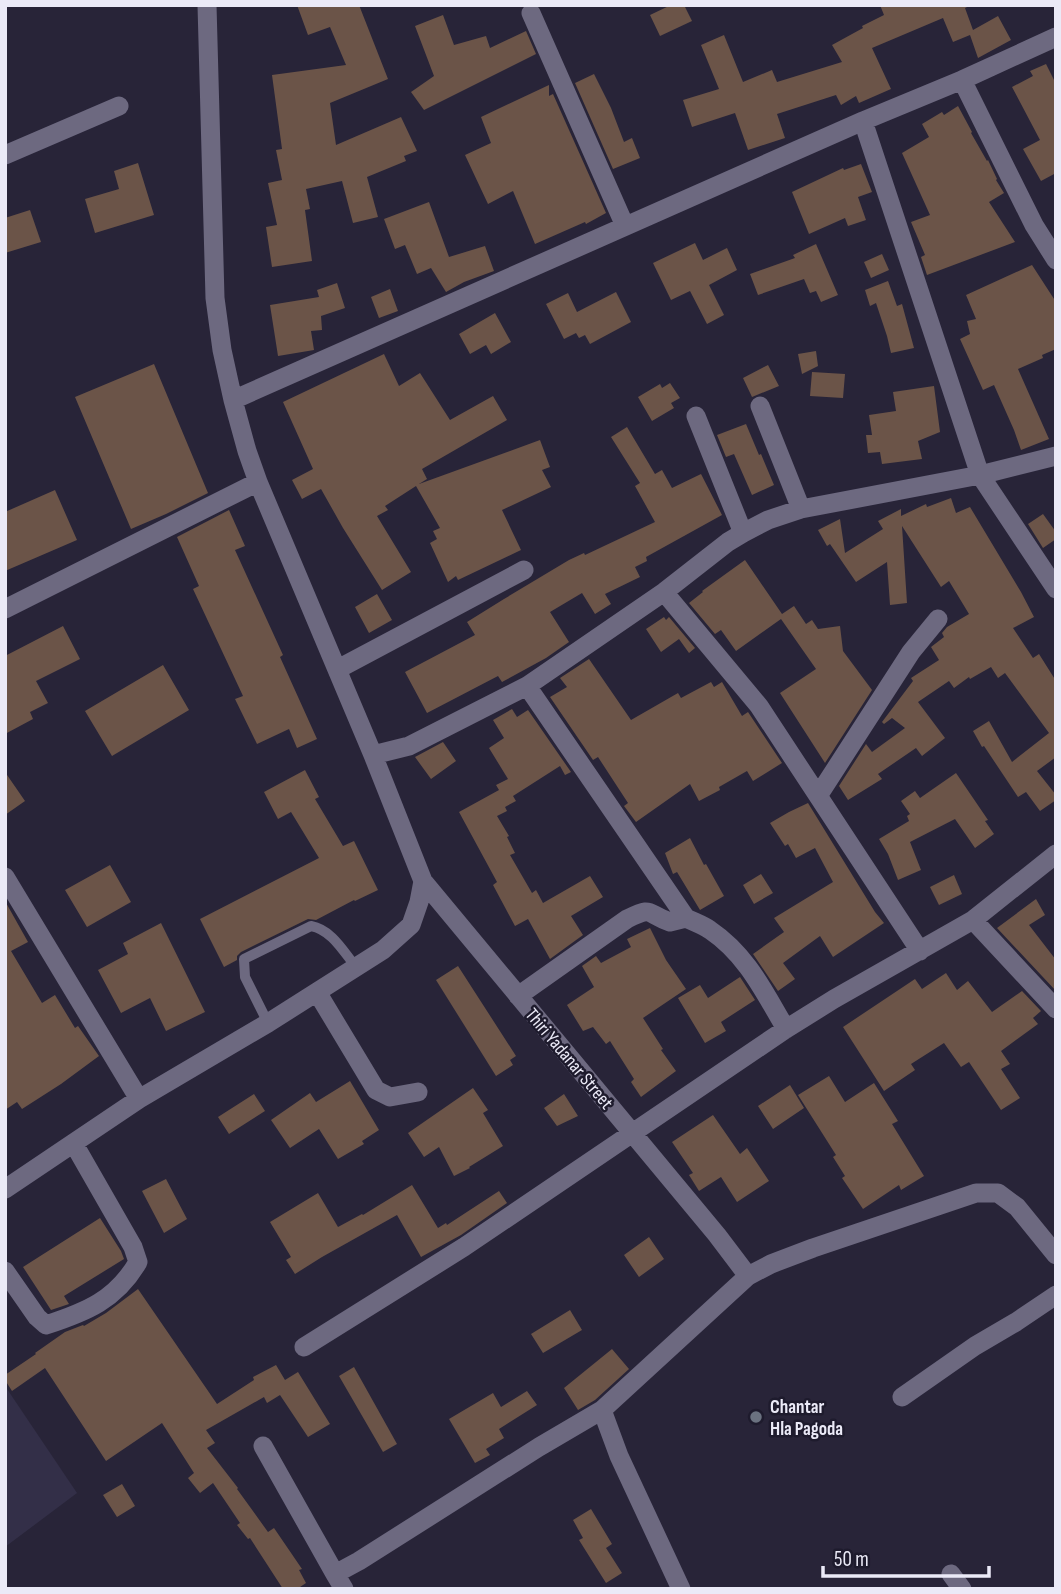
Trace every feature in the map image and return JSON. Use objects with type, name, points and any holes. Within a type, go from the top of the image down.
[{"type":"street","name":"Thiri Yadanar Street","points":[[207,5],[215,298],[222,350],[233,400],[258,482],[338,669],[423,881],[717,1235],[748,1276]]},
{"type":"street","points":[[531,13],[625,226]]},
{"type":"street","points":[[233,400],[1056,37]]},
{"type":"street","points":[[962,80],[1034,225],[1056,260]]},
{"type":"street","points":[[5,155],[119,106]]},
{"type":"street","points":[[863,121],[980,475],[1056,589]]},
{"type":"street","points":[[760,406],[801,509]]},
{"type":"street","points":[[696,416],[743,533]]},
{"type":"street","points":[[373,755],[409,746],[527,686],[664,592],[743,533],[768,520],[801,509],[980,475],[1056,456]]},
{"type":"street","points":[[5,610],[258,482]]},
{"type":"street","points":[[338,669],[524,570]]},
{"type":"street","points":[[664,592],[759,706],[920,951]]},
{"type":"street","points":[[818,796],[911,652],[938,619]]},
{"type":"street","points":[[527,686],[686,918],[710,930],[749,966],[786,1029]]},
{"type":"street","points":[[304,1347],[464,1247],[786,1029],[973,920],[1056,854]]},
{"type":"street","points":[[5,877],[139,1099]]},
{"type":"street","points":[[7,1184],[139,1099],[268,1023],[383,950],[411,925],[423,881]]},
{"type":"street","points":[[518,996],[627,919],[643,911],[670,922],[686,918]]},
{"type":"street","points":[[973,920],[1056,1009]]},
{"type":"street","points":[[317,992],[376,1090],[390,1097],[418,1093]]},
{"type":"street","points":[[5,1271],[37,1317],[46,1325],[73,1316],[114,1293],[138,1262],[133,1247],[74,1143]]},
{"type":"street","points":[[263,1446],[339,1581],[359,1561],[602,1410],[748,1276],[771,1264],[976,1193],[998,1193],[1017,1207],[1056,1255]]},
{"type":"street","points":[[902,1397],[975,1346],[1056,1295]]},
{"type":"street","points":[[602,1410],[619,1456],[681,1589]]},
{"type":"lane","points":[[268,1023],[245,977],[244,959],[311,926],[320,928],[334,939],[356,968]]},
{"type":"shaded area","points":[[5,1386],[77,1493],[5,1547]]},
{"type":"building","points":[[297,5],[359,5],[388,79],[330,103],[336,145],[401,117],[417,151],[404,156],[406,161],[367,177],[378,217],[353,223],[342,181],[306,189],[310,209],[305,210],[312,261],[272,267],[266,227],[277,225],[268,183],[282,180],[276,150],[282,149],[272,75],[346,65],[330,27],[308,35]]},
{"type":"building","points":[[671,5],[684,5],[692,21],[660,36],[650,15]]},
{"type":"building","points":[[880,5],[971,5],[965,8],[973,30],[998,16],[1011,40],[978,58],[970,35],[953,42],[943,18],[872,48],[891,89],[859,103],[856,96],[841,105],[836,95],[777,114],[785,138],[748,150],[735,113],[692,127],[683,100],[719,89],[701,45],[724,35],[743,82],[772,70],[777,82],[842,62],[832,45],[884,15]]},
{"type":"building","points":[[443,15],[454,45],[486,36],[490,48],[526,31],[536,54],[424,110],[411,92],[434,76],[415,26]]},
{"type":"building","points":[[1046,64],[1056,84],[1056,173],[1041,181],[1023,149],[1040,140],[1012,87],[1033,76],[1030,71]]},
{"type":"building","points":[[594,74],[624,142],[632,138],[640,158],[613,169],[575,83]]},
{"type":"building","points":[[549,85],[549,96],[553,94],[606,213],[535,244],[513,191],[488,204],[465,155],[491,143],[481,117]]},
{"type":"building","points":[[958,106],[1004,193],[989,202],[1015,242],[927,275],[921,257],[925,255],[911,222],[930,215],[902,153],[929,137],[922,124]]},
{"type":"building","points":[[138,163],[154,215],[95,233],[85,199],[119,189],[114,171]]},
{"type":"building","points":[[861,164],[872,192],[858,197],[866,220],[848,226],[845,218],[809,234],[792,192],[843,168],[844,170]]},
{"type":"building","points":[[429,202],[449,257],[485,246],[494,271],[446,292],[431,268],[417,274],[405,245],[395,249],[384,219]]},
{"type":"building","points":[[30,210],[41,242],[5,253],[5,218]]},
{"type":"building","points":[[695,243],[703,260],[727,248],[737,270],[709,285],[724,315],[707,324],[690,291],[671,300],[653,263]]},
{"type":"building","points":[[816,244],[838,295],[821,302],[816,291],[810,293],[804,279],[758,295],[750,274],[795,258],[793,255]]},
{"type":"building","points":[[882,254],[889,270],[871,278],[864,262]]},
{"type":"building","points":[[1032,265],[1056,302],[1056,349],[1018,369],[1049,439],[1021,450],[994,385],[983,390],[960,339],[970,334],[967,321],[976,319],[966,295]]},
{"type":"building","points":[[888,281],[897,306],[902,304],[914,348],[891,353],[876,303],[870,306],[865,290]]},
{"type":"building","points":[[337,283],[345,308],[321,316],[322,330],[311,331],[314,350],[278,356],[270,305],[319,297],[317,290]]},
{"type":"building","points":[[390,289],[398,311],[379,318],[371,297]]},
{"type":"building","points":[[616,292],[631,322],[590,344],[585,335],[579,338],[576,333],[564,339],[546,304],[568,293],[577,312]]},
{"type":"building","points":[[495,313],[511,342],[491,354],[486,345],[470,354],[459,334]]},
{"type":"building","points":[[816,351],[818,366],[802,374],[798,354]]},
{"type":"building","points":[[384,354],[399,386],[420,373],[450,420],[493,396],[507,420],[422,469],[427,479],[419,484],[540,440],[550,467],[542,470],[551,487],[502,510],[521,550],[458,580],[456,576],[448,582],[430,543],[437,539],[433,531],[440,528],[416,486],[385,506],[388,510],[377,516],[411,572],[382,590],[321,489],[302,499],[292,480],[313,469],[283,402]]},
{"type":"building","points":[[154,364],[208,493],[131,529],[75,397]]},
{"type":"building","points":[[768,365],[779,386],[752,397],[743,378]]},
{"type":"building","points":[[812,372],[845,374],[843,398],[810,396]]},
{"type":"building","points":[[670,383],[680,398],[671,403],[674,408],[652,421],[638,397],[660,384],[662,388]]},
{"type":"building","points":[[934,386],[940,432],[918,441],[922,459],[882,464],[880,452],[868,453],[866,435],[872,435],[869,415],[896,411],[893,392]]},
{"type":"building","points":[[746,424],[774,485],[752,495],[734,454],[726,457],[717,435]]},
{"type":"building","points":[[627,427],[655,474],[662,470],[672,488],[701,474],[722,515],[646,557],[647,561],[635,567],[640,577],[605,594],[611,604],[595,614],[582,593],[550,612],[569,642],[546,658],[502,682],[498,676],[427,713],[405,672],[475,635],[467,622],[569,560],[655,522],[635,486],[640,483],[611,437]]},
{"type":"building","points":[[55,490],[77,540],[5,571],[5,512]]},
{"type":"building","points":[[951,498],[956,513],[970,507],[1021,592],[1034,617],[1013,628],[1033,658],[1039,654],[1056,681],[1056,757],[1037,771],[1056,795],[1056,800],[1040,811],[1026,792],[1018,797],[973,731],[989,721],[1012,762],[1049,733],[1005,673],[998,678],[991,667],[970,679],[969,677],[954,688],[949,681],[918,702],[945,738],[922,756],[916,748],[878,774],[882,779],[848,800],[839,786],[866,744],[872,752],[905,728],[892,718],[884,724],[882,722],[913,681],[911,678],[939,660],[931,647],[944,637],[942,633],[969,614],[949,581],[941,587],[902,526],[907,603],[890,605],[887,562],[856,582],[830,544],[827,546],[818,530],[840,519],[845,553],[883,529],[878,521],[901,509],[901,516],[926,504],[927,507]]},
{"type":"building","points":[[229,510],[245,546],[235,550],[283,655],[280,657],[317,739],[297,748],[289,729],[257,744],[235,699],[243,696],[193,589],[199,586],[177,537]]},
{"type":"building","points":[[1043,514],[1056,532],[1056,539],[1043,548],[1028,524]]},
{"type":"building","points":[[745,560],[782,614],[794,606],[806,624],[812,620],[818,629],[840,626],[843,651],[872,690],[825,763],[780,693],[816,669],[781,619],[736,651],[721,630],[715,634],[689,603]]},
{"type":"building","points":[[377,594],[392,620],[369,633],[355,607]]},
{"type":"building","points":[[664,617],[666,620],[669,617],[695,648],[689,653],[679,639],[661,652],[646,629]]},
{"type":"building","points":[[63,626],[80,659],[36,681],[48,703],[30,712],[33,719],[5,734],[5,656]]},
{"type":"building","points":[[589,659],[631,720],[678,693],[681,698],[711,682],[714,687],[722,682],[742,716],[748,712],[782,763],[753,781],[747,771],[699,801],[690,784],[636,822],[624,806],[628,803],[598,757],[593,760],[550,697],[567,687],[560,678]]},
{"type":"building","points":[[163,665],[189,710],[112,756],[85,711]]},
{"type":"building","points":[[512,709],[517,717],[528,710],[571,772],[565,775],[560,766],[513,796],[516,801],[505,807],[507,811],[497,816],[515,853],[510,855],[532,893],[536,890],[543,903],[590,876],[603,897],[571,916],[583,935],[550,959],[528,919],[515,926],[493,885],[497,882],[459,812],[499,790],[496,785],[508,779],[489,748],[504,738],[493,720]]},
{"type":"building","points":[[443,742],[456,761],[431,779],[415,757]]},
{"type":"building","points":[[305,770],[319,797],[315,799],[343,846],[354,841],[378,890],[316,920],[308,919],[241,952],[237,960],[224,967],[200,919],[319,858],[291,812],[278,819],[264,792]]},
{"type":"building","points":[[5,772],[25,801],[5,815]]},
{"type":"building","points":[[956,773],[988,820],[985,821],[994,834],[975,848],[955,819],[910,842],[921,870],[898,880],[879,839],[909,821],[907,816],[910,814],[901,801],[915,791],[920,798]]},
{"type":"building","points":[[808,803],[884,923],[833,957],[820,936],[783,963],[795,979],[778,991],[753,954],[784,932],[774,918],[833,882],[815,848],[796,858],[770,823]]},
{"type":"building","points":[[690,838],[724,896],[700,910],[677,872],[673,874],[665,853]]},
{"type":"building","points":[[110,865],[131,902],[87,927],[65,890]]},
{"type":"building","points":[[761,874],[773,893],[754,904],[743,885]]},
{"type":"building","points":[[954,875],[962,894],[939,905],[930,887]]},
{"type":"building","points":[[1036,899],[1045,915],[1029,925],[1056,960],[1056,991],[997,928]]},
{"type":"building","points":[[5,901],[28,942],[11,951],[42,1003],[55,995],[75,1028],[78,1026],[99,1056],[22,1109],[17,1102],[5,1110]]},
{"type":"building","points":[[161,923],[205,1012],[166,1031],[150,998],[121,1013],[98,970],[128,954],[123,943]]},
{"type":"building","points":[[650,928],[666,960],[686,989],[643,1018],[676,1071],[641,1097],[631,1082],[634,1079],[610,1041],[606,1044],[593,1027],[583,1031],[567,1005],[594,987],[582,966],[596,956],[601,963],[631,947],[627,939]]},
{"type":"building","points":[[458,966],[516,1056],[510,1060],[513,1065],[496,1076],[436,980]]},
{"type":"building","points":[[946,973],[957,990],[968,981],[992,1012],[1022,991],[1041,1011],[1033,1018],[1038,1024],[1001,1051],[1010,1064],[1001,1069],[1020,1098],[1001,1110],[969,1062],[961,1067],[944,1043],[911,1064],[915,1070],[884,1091],[843,1027],[915,979],[922,989]]},
{"type":"building","points":[[740,977],[755,1000],[721,1022],[726,1031],[705,1043],[678,998],[700,985],[708,998]]},
{"type":"building","points":[[829,1076],[845,1102],[874,1083],[898,1121],[892,1124],[924,1176],[901,1190],[899,1185],[863,1209],[842,1178],[845,1176],[833,1157],[836,1155],[798,1095]]},
{"type":"building","points":[[350,1081],[379,1130],[362,1141],[364,1144],[338,1159],[319,1129],[290,1148],[271,1120],[310,1093],[316,1102]]},
{"type":"building","points":[[790,1085],[804,1108],[773,1129],[758,1106]]},
{"type":"building","points":[[473,1088],[488,1110],[483,1113],[503,1146],[454,1176],[439,1147],[424,1157],[408,1133]]},
{"type":"building","points":[[254,1094],[265,1111],[229,1134],[218,1117]]},
{"type":"building","points":[[564,1094],[578,1116],[557,1126],[544,1108]]},
{"type":"building","points":[[713,1115],[740,1154],[747,1148],[769,1181],[737,1202],[721,1177],[699,1191],[689,1175],[693,1173],[672,1142]]},
{"type":"building","points":[[166,1179],[187,1219],[164,1233],[142,1191]]},
{"type":"building","points":[[412,1185],[438,1228],[446,1223],[447,1225],[499,1191],[507,1203],[461,1235],[421,1257],[397,1215],[295,1274],[286,1260],[291,1257],[270,1222],[318,1193],[338,1227]]},
{"type":"building","points":[[100,1218],[124,1259],[64,1296],[69,1304],[51,1310],[23,1267]]},
{"type":"building","points":[[649,1237],[664,1259],[639,1277],[624,1255]]},
{"type":"building","points":[[138,1289],[217,1404],[254,1380],[253,1377],[276,1365],[285,1380],[298,1372],[330,1424],[308,1437],[280,1395],[267,1403],[264,1397],[206,1430],[215,1443],[207,1448],[268,1532],[274,1528],[302,1569],[299,1570],[306,1583],[297,1589],[283,1589],[250,1538],[248,1539],[237,1525],[240,1523],[213,1483],[200,1493],[188,1478],[194,1473],[162,1423],[106,1461],[45,1368],[12,1391],[5,1380],[5,1375],[65,1332],[84,1326]]},
{"type":"building","points":[[570,1310],[582,1330],[543,1353],[531,1334]]},
{"type":"building","points":[[612,1349],[629,1369],[595,1400],[578,1410],[564,1388]]},
{"type":"building","points":[[354,1367],[397,1444],[383,1452],[339,1376]]},
{"type":"building","points":[[527,1391],[537,1405],[499,1429],[504,1438],[486,1449],[490,1455],[475,1463],[449,1419],[493,1393],[501,1407]]},
{"type":"building","points":[[122,1484],[135,1506],[117,1517],[103,1495]]},
{"type":"building","points":[[591,1509],[612,1544],[606,1548],[622,1573],[606,1583],[579,1540],[583,1538],[573,1520]]},
{"type":"place","name":"Chantar Hla Pagoda","points":[[756,1417]]}]
